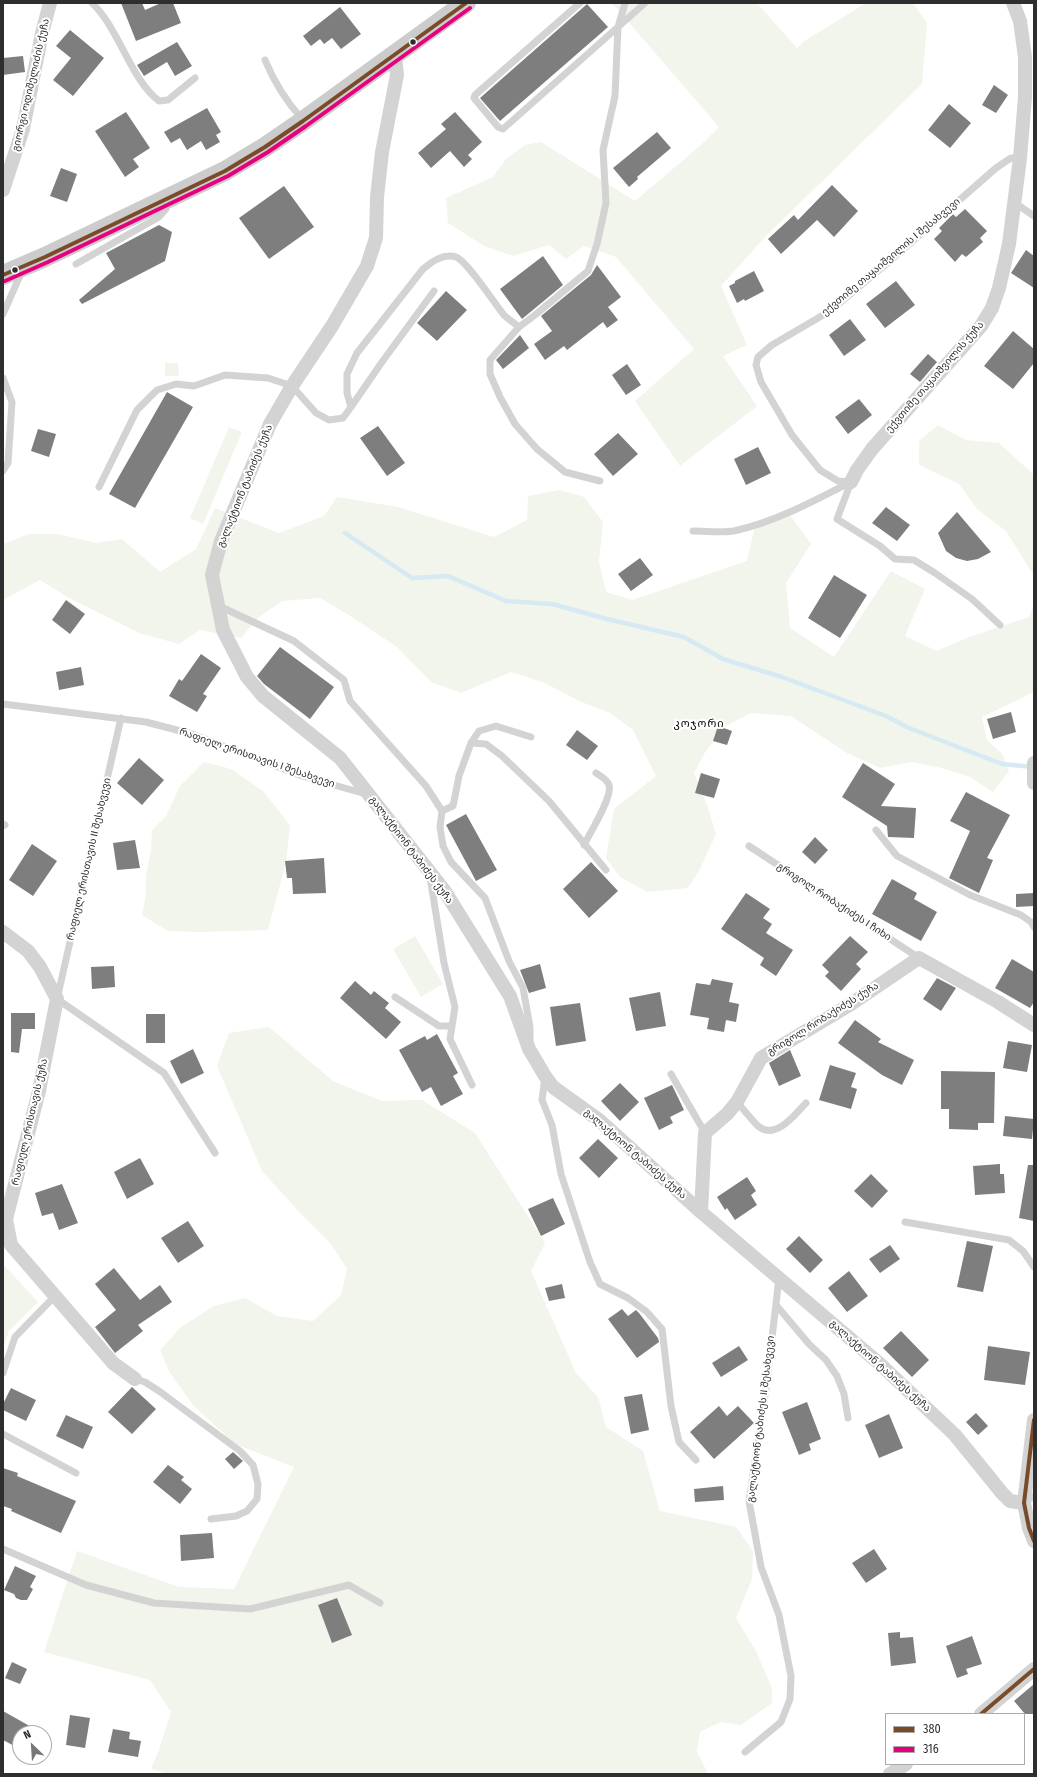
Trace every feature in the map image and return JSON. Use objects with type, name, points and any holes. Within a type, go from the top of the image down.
[{"type":"main road","points":[[3,275],[23,267],[225,171],[265,148],[395,56],[466,3]]},
{"type":"street","name":"გიორგი ოდიშელიძის ქუჩა","points":[[3,190],[23,129],[42,33],[50,3]]},
{"type":"street","name":"ექვთიმე თაყაიშვილის ქუჩა","points":[[851,482],[857,470],[872,449],[981,326],[992,308],[999,288],[1009,244],[1015,203],[1027,157],[1025,57],[1020,21],[1013,3]]},
{"type":"street","name":"გალაქტიონ ტაბიძეს ქუჩა","points":[[395,56],[397,75],[382,152],[377,197],[376,238],[367,266],[332,326],[292,386],[270,424],[221,541],[212,575],[223,630],[247,677],[263,696],[340,758],[429,873],[444,890],[510,996],[529,1049],[553,1087],[599,1120],[701,1212],[880,1364],[955,1435],[1010,1501],[1029,1500]]},
{"type":"street","points":[[1034,763],[1034,782]]},
{"type":"street","points":[[3,932],[28,951],[40,967],[57,999]]},
{"type":"street","points":[[919,958],[998,1002],[1034,1025]]},
{"type":"street","name":"გრიგოლ რობაქიძეს ქუჩა","points":[[705,1133],[727,1114],[737,1102],[761,1058],[851,1004],[919,958]]},
{"type":"street","name":"რაფიელ ერისთავის ქუჩა","points":[[57,999],[39,1091],[6,1219],[11,1245],[113,1364],[135,1379]]},
{"type":"street","points":[[701,1212],[705,1133]]},
{"type":"street","points":[[1034,1420],[1029,1500],[1029,1528],[1034,1541]]},
{"type":"street","points":[[982,1713],[1034,1669]]},
{"type":"street","points":[[890,1774],[904,1765]]},
{"type":"lane","points":[[92,3],[109,26],[144,87],[153,97],[159,101],[168,100],[195,78]]},
{"type":"lane","points":[[580,3],[475,96],[474,98],[498,127],[503,129],[645,3]]},
{"type":"lane","points":[[600,481],[565,472],[537,449],[515,424],[500,397],[490,374],[490,360],[519,327],[588,271],[593,257],[606,203],[603,150],[616,96],[618,27],[625,3]]},
{"type":"lane","points":[[265,60],[287,103],[303,121]]},
{"type":"lane","name":"ექვთიმე თაყაიშვილის I შესახვევი","points":[[851,482],[838,481],[820,470],[792,435],[761,382],[756,365],[758,357],[772,345],[830,311],[996,168],[1011,158],[1027,157]]},
{"type":"lane","points":[[76,264],[159,217],[166,209],[163,200]]},
{"type":"lane","points":[[1015,203],[1034,216]]},
{"type":"lane","points":[[351,407],[347,393],[347,374],[357,353],[423,269],[433,261],[445,257],[457,257],[468,267],[505,316],[519,327]]},
{"type":"lane","points":[[3,314],[23,267]]},
{"type":"lane","points":[[99,487],[137,410],[157,390],[176,384],[194,386],[225,375],[268,378],[292,386],[316,413],[329,420],[343,418],[434,291]]},
{"type":"lane","points":[[3,378],[12,402],[8,463],[3,471]]},
{"type":"lane","points":[[693,531],[733,531],[770,519],[814,501],[851,482]]},
{"type":"lane","points":[[851,482],[837,519],[880,546],[895,560],[914,560],[935,573],[972,599],[1000,625]]},
{"type":"lane","points":[[217,605],[294,641],[344,680],[350,701],[426,786],[442,810],[440,827],[443,846],[451,862],[485,898],[509,961],[523,988],[530,1027],[529,1049]]},
{"type":"lane","name":"რაფიელ ერისთავის I შესახვევი","points":[[3,704],[146,722],[192,734],[302,776],[368,795]]},
{"type":"lane","name":"რაფიელ ერისთავის II შესახვევი","points":[[57,999],[121,718]]},
{"type":"lane","points":[[442,810],[453,806],[459,776],[471,743],[479,731],[496,726],[531,737]]},
{"type":"lane","points":[[471,743],[486,744],[502,756],[549,801],[606,870]]},
{"type":"lane","points":[[584,844],[609,795],[610,787],[607,780],[596,773]]},
{"type":"lane","points":[[876,830],[897,856],[970,896],[1021,915],[1031,922],[1034,927]]},
{"type":"lane","name":"გრიგოლ რობაქიძეს I ჩიხი","points":[[748,846],[919,958]]},
{"type":"lane","points":[[429,873],[444,963],[454,1007],[450,1039],[472,1085]]},
{"type":"lane","points":[[395,997],[439,1026],[451,1026]]},
{"type":"lane","points":[[57,999],[164,1073],[214,1153]]},
{"type":"lane","points":[[671,1074],[705,1133]]},
{"type":"lane","points":[[545,1076],[542,1100],[552,1125],[561,1174],[590,1262],[600,1284],[628,1298],[640,1307],[662,1329],[671,1406],[679,1442],[696,1460]]},
{"type":"lane","points":[[737,1102],[759,1127],[769,1131],[777,1130],[806,1103]]},
{"type":"lane","points":[[905,1222],[1009,1240],[1023,1251],[1034,1267]]},
{"type":"lane","name":"გალაქტიონ ტაბიძეს II შესახვევი","points":[[745,1752],[781,1722],[790,1699],[791,1676],[779,1615],[761,1567],[749,1501],[766,1389],[779,1278]]},
{"type":"lane","points":[[3,1373],[15,1337],[55,1296]]},
{"type":"lane","points":[[776,1305],[809,1344],[826,1360],[837,1376],[844,1394],[848,1418]]},
{"type":"lane","points":[[135,1379],[145,1382],[164,1395],[240,1451],[253,1465],[258,1484],[257,1498],[247,1511],[236,1516],[211,1519]]},
{"type":"lane","points":[[3,1434],[76,1473]]},
{"type":"lane","points":[[3,1549],[86,1585],[154,1603],[250,1609],[350,1585],[380,1603]]},
{"type":"shaded area","points":[[612,3],[757,3],[797,48],[806,40],[866,3],[913,3],[927,23],[922,84],[766,236],[721,286],[747,345],[723,356],[757,406],[680,466],[635,401],[694,349],[616,257],[584,246],[566,259],[549,245],[513,256],[484,246],[448,223],[446,198],[493,177],[506,159],[525,145],[541,142],[635,201],[701,145],[719,127]]},
{"type":"shaded area","points":[[165,363],[178,363],[179,376],[165,376]]},
{"type":"shaded area","points":[[938,425],[966,440],[999,443],[1034,476],[1034,576],[1006,531],[977,509],[959,484],[919,465],[919,441]]},
{"type":"shaded area","points":[[229,427],[242,432],[203,524],[190,518]]},
{"type":"shaded area","points":[[560,490],[584,497],[603,522],[599,561],[606,592],[632,600],[747,561],[755,526],[790,515],[811,544],[786,583],[790,628],[834,657],[891,571],[925,589],[905,636],[937,651],[967,638],[1029,617],[1034,604],[1034,692],[982,717],[987,740],[1003,755],[1009,771],[993,792],[970,777],[942,768],[912,762],[880,768],[847,753],[791,716],[751,713],[724,727],[704,754],[694,773],[707,805],[716,834],[699,871],[688,888],[647,892],[620,877],[606,858],[614,809],[656,776],[633,730],[610,713],[579,701],[545,683],[511,672],[461,693],[431,682],[397,647],[320,598],[282,601],[259,617],[241,638],[200,630],[179,644],[139,633],[69,598],[40,580],[3,600],[3,544],[29,534],[58,534],[96,543],[122,539],[160,572],[196,549],[215,508],[279,533],[324,516],[337,497],[398,507],[494,537],[527,520],[528,496]]},
{"type":"shaded area","points":[[204,762],[231,769],[263,791],[290,825],[286,862],[268,930],[199,932],[168,931],[142,915],[146,895],[146,875],[151,850],[152,830],[166,816],[180,786]]},
{"type":"shaded area","points":[[415,936],[443,984],[421,997],[393,949]]},
{"type":"shaded area","points":[[269,1027],[333,1081],[382,1101],[422,1100],[475,1133],[545,1243],[531,1271],[576,1373],[598,1397],[606,1427],[643,1451],[660,1511],[736,1527],[753,1551],[752,1579],[736,1618],[756,1651],[772,1688],[772,1703],[741,1725],[721,1722],[700,1732],[697,1751],[708,1774],[168,1774],[151,1769],[159,1750],[171,1712],[150,1680],[44,1652],[77,1551],[179,1587],[234,1589],[294,1467],[235,1444],[193,1405],[170,1373],[160,1350],[181,1327],[214,1306],[245,1298],[277,1316],[313,1321],[341,1295],[347,1269],[331,1244],[262,1171],[217,1066],[229,1033]]},
{"type":"shaded area","points":[[3,1264],[38,1302],[9,1331],[3,1348]]},
{"type":"building","points":[[121,3],[142,3],[145,10],[161,3],[173,3],[181,23],[136,41]]},
{"type":"building","points":[[587,4],[608,27],[500,121],[480,98]]},
{"type":"building","points":[[340,7],[361,34],[341,49],[332,38],[324,44],[320,39],[311,46],[303,36]]},
{"type":"building","points":[[70,30],[104,58],[73,96],[53,80],[71,58],[56,46]]},
{"type":"building","points":[[177,42],[192,66],[175,76],[167,62],[144,76],[137,65]]},
{"type":"building","points":[[23,56],[25,72],[3,75],[3,58]]},
{"type":"building","points":[[994,85],[1008,95],[996,113],[982,105]]},
{"type":"building","points":[[949,104],[971,123],[950,148],[928,130]]},
{"type":"building","points":[[207,108],[221,132],[216,135],[220,142],[206,150],[201,141],[187,150],[180,138],[171,143],[164,132]]},
{"type":"building","points":[[126,112],[150,148],[133,159],[139,167],[125,177],[95,131]]},
{"type":"building","points":[[455,112],[482,142],[468,155],[472,159],[464,167],[450,151],[431,168],[418,153],[446,129],[441,124]]},
{"type":"building","points":[[657,132],[671,148],[637,177],[638,179],[629,187],[613,168]]},
{"type":"building","points":[[61,168],[77,174],[67,202],[50,196]]},
{"type":"building","points":[[832,185],[858,211],[834,237],[817,220],[781,254],[768,239],[794,215],[798,220]]},
{"type":"building","points":[[284,186],[314,227],[269,259],[239,218]]},
{"type":"building","points":[[965,209],[987,231],[980,238],[983,242],[966,257],[962,254],[955,262],[934,239],[942,231],[939,228],[953,214],[956,217]]},
{"type":"building","points":[[159,225],[172,232],[165,261],[82,304],[79,300],[115,269],[106,253]]},
{"type":"building","points":[[1026,250],[1034,256],[1034,288],[1011,273]]},
{"type":"building","points":[[543,256],[563,285],[522,319],[500,289]]},
{"type":"building","points":[[597,265],[621,297],[608,307],[618,320],[607,328],[603,322],[567,350],[564,346],[545,360],[534,344],[552,331],[541,316],[591,275]]},
{"type":"building","points":[[754,271],[764,291],[745,301],[744,299],[737,303],[729,286],[735,283],[735,281]]},
{"type":"building","points":[[896,281],[915,305],[885,328],[866,304]]},
{"type":"building","points":[[446,291],[467,310],[437,341],[417,323]]},
{"type":"building","points":[[850,319],[866,340],[844,356],[829,335]]},
{"type":"building","points":[[1013,331],[1034,349],[1034,363],[1013,389],[984,366]]},
{"type":"building","points":[[520,335],[529,348],[503,369],[496,360]]},
{"type":"building","points":[[928,354],[937,362],[920,382],[910,374]]},
{"type":"building","points":[[627,364],[641,385],[626,395],[612,375]]},
{"type":"building","points":[[167,392],[193,407],[135,508],[109,494]]},
{"type":"building","points":[[859,399],[872,415],[848,434],[835,417]]},
{"type":"building","points":[[378,426],[405,463],[387,476],[360,438]]},
{"type":"building","points":[[38,429],[56,434],[49,457],[31,451]]},
{"type":"building","points":[[618,433],[638,454],[613,476],[594,454]]},
{"type":"building","points":[[758,447],[771,473],[746,485],[734,459]]},
{"type":"building","points":[[886,507],[910,525],[897,541],[872,523]]},
{"type":"building","points":[[957,512],[991,552],[978,559],[967,561],[956,558],[946,551],[938,533]]},
{"type":"building","points":[[640,558],[653,575],[631,591],[618,574]]},
{"type":"building","points":[[834,575],[867,595],[840,638],[808,618]]},
{"type":"building","points":[[66,600],[85,614],[70,634],[52,620]]},
{"type":"building","points":[[280,647],[334,687],[310,719],[264,684],[257,676]]},
{"type":"building","points":[[201,654],[221,668],[203,694],[207,696],[197,712],[169,696],[179,679],[182,681]]},
{"type":"building","points":[[81,667],[84,685],[59,690],[56,672]]},
{"type":"building","points":[[1011,712],[1016,732],[993,739],[987,719]]},
{"type":"building","points":[[718,726],[732,731],[727,745],[713,741]]},
{"type":"building","points":[[577,730],[598,746],[587,760],[566,745]]},
{"type":"building","points":[[139,758],[164,780],[142,805],[117,783]]},
{"type":"building","points":[[863,763],[895,784],[881,806],[916,808],[914,838],[888,837],[887,826],[842,797]]},
{"type":"building","points":[[701,773],[720,779],[714,798],[695,793]]},
{"type":"building","points":[[966,792],[1010,815],[987,858],[993,860],[979,893],[949,878],[970,831],[950,821]]},
{"type":"building","points":[[466,814],[497,870],[476,881],[446,825]]},
{"type":"building","points":[[815,837],[828,850],[815,864],[802,852]]},
{"type":"building","points":[[135,840],[140,868],[117,870],[113,843]]},
{"type":"building","points":[[32,844],[57,861],[33,896],[9,880]]},
{"type":"building","points":[[324,858],[326,893],[293,894],[292,878],[287,878],[285,861]]},
{"type":"building","points":[[591,862],[618,891],[589,918],[563,889]]},
{"type":"building","points":[[892,879],[917,893],[914,899],[937,912],[921,941],[872,914]]},
{"type":"building","points":[[746,893],[770,909],[763,918],[772,924],[766,933],[793,950],[776,976],[760,965],[764,958],[721,929]]},
{"type":"building","points":[[1034,893],[1034,906],[1016,907],[1016,894]]},
{"type":"building","points":[[850,936],[868,952],[856,964],[861,969],[841,991],[825,976],[829,972],[822,965]]},
{"type":"building","points":[[1012,959],[1034,972],[1034,1002],[1030,1008],[995,988]]},
{"type":"building","points":[[540,964],[546,988],[529,993],[520,970]]},
{"type":"building","points":[[114,966],[115,987],[92,989],[91,967]]},
{"type":"building","points":[[937,978],[956,988],[941,1011],[923,999]]},
{"type":"building","points":[[712,979],[733,983],[729,1002],[739,1004],[736,1022],[726,1020],[724,1032],[707,1029],[709,1018],[690,1015],[696,983],[710,985]]},
{"type":"building","points":[[355,981],[371,995],[374,991],[389,1003],[385,1008],[401,1022],[386,1039],[340,998]]},
{"type":"building","points":[[660,992],[666,1026],[636,1031],[629,998]]},
{"type":"building","points":[[580,1003],[586,1041],[556,1046],[550,1007]]},
{"type":"building","points":[[11,1013],[35,1013],[35,1029],[22,1029],[19,1053],[11,1052]]},
{"type":"building","points":[[146,1014],[165,1014],[165,1043],[146,1043]]},
{"type":"building","points":[[855,1020],[881,1039],[878,1042],[914,1060],[902,1085],[882,1075],[838,1043]]},
{"type":"building","points":[[437,1034],[458,1073],[453,1076],[463,1094],[441,1106],[431,1087],[422,1092],[399,1050],[425,1036],[427,1040]]},
{"type":"building","points":[[1008,1041],[1032,1045],[1027,1072],[1003,1068]]},
{"type":"building","points":[[193,1049],[204,1073],[181,1084],[170,1061]]},
{"type":"building","points":[[790,1050],[801,1076],[779,1086],[769,1063]]},
{"type":"building","points":[[830,1065],[856,1073],[851,1087],[857,1089],[851,1109],[819,1100]]},
{"type":"building","points":[[941,1071],[995,1072],[994,1123],[978,1123],[978,1130],[949,1129],[949,1109],[941,1109]]},
{"type":"building","points":[[620,1083],[639,1102],[620,1121],[601,1101]]},
{"type":"building","points":[[672,1085],[684,1110],[670,1117],[673,1123],[659,1130],[644,1098]]},
{"type":"building","points":[[1005,1116],[1034,1119],[1032,1139],[1003,1136]]},
{"type":"building","points":[[598,1139],[618,1158],[599,1178],[579,1158]]},
{"type":"building","points":[[140,1158],[154,1184],[127,1199],[114,1172]]},
{"type":"building","points":[[1000,1164],[1000,1174],[1004,1174],[1005,1193],[975,1195],[973,1166]]},
{"type":"building","points":[[1028,1165],[1034,1165],[1034,1221],[1019,1218]]},
{"type":"building","points":[[871,1174],[888,1191],[872,1208],[854,1191]]},
{"type":"building","points":[[747,1177],[756,1191],[751,1195],[757,1205],[735,1220],[727,1208],[725,1210],[717,1197]]},
{"type":"building","points":[[62,1184],[78,1223],[59,1230],[53,1213],[42,1216],[35,1193]]},
{"type":"building","points":[[553,1198],[565,1224],[541,1236],[528,1209]]},
{"type":"building","points":[[188,1221],[204,1246],[178,1263],[161,1238]]},
{"type":"building","points":[[799,1236],[823,1260],[810,1273],[786,1249]]},
{"type":"building","points":[[967,1241],[993,1246],[983,1292],[957,1287]]},
{"type":"building","points":[[890,1245],[900,1259],[880,1273],[869,1259]]},
{"type":"building","points":[[114,1268],[140,1300],[160,1285],[172,1302],[138,1325],[143,1331],[115,1353],[95,1327],[116,1310],[95,1284]]},
{"type":"building","points":[[849,1271],[868,1296],[847,1312],[828,1288]]},
{"type":"building","points":[[562,1284],[565,1298],[549,1301],[545,1288]]},
{"type":"building","points":[[622,1309],[628,1316],[636,1310],[658,1338],[659,1342],[637,1358],[608,1319]]},
{"type":"building","points":[[901,1331],[929,1360],[912,1377],[883,1348]]},
{"type":"building","points":[[739,1346],[748,1360],[721,1377],[712,1363]]},
{"type":"building","points":[[988,1346],[1030,1352],[1025,1385],[984,1380]]},
{"type":"building","points":[[132,1387],[156,1409],[132,1434],[108,1412]]},
{"type":"building","points":[[11,1388],[36,1400],[26,1421],[3,1410],[3,1404]]},
{"type":"building","points":[[642,1394],[649,1430],[631,1434],[624,1397]]},
{"type":"building","points":[[807,1402],[821,1439],[809,1444],[811,1450],[799,1455],[782,1412]]},
{"type":"building","points":[[719,1406],[727,1416],[738,1406],[754,1423],[714,1459],[690,1432]]},
{"type":"building","points":[[976,1413],[988,1426],[978,1435],[966,1422]]},
{"type":"building","points":[[889,1414],[903,1448],[879,1458],[865,1425]]},
{"type":"building","points":[[66,1415],[93,1427],[83,1449],[56,1436]]},
{"type":"building","points":[[233,1452],[243,1461],[234,1469],[225,1459]]},
{"type":"building","points":[[168,1465],[184,1477],[181,1480],[192,1489],[180,1504],[153,1482]]},
{"type":"building","points":[[3,1468],[18,1473],[17,1476],[76,1501],[61,1533],[3,1506]]},
{"type":"building","points":[[723,1486],[724,1500],[695,1502],[694,1489]]},
{"type":"building","points":[[212,1533],[214,1558],[181,1561],[180,1535]]},
{"type":"building","points":[[874,1549],[887,1569],[866,1583],[852,1563]]},
{"type":"building","points":[[15,1566],[36,1576],[30,1587],[33,1589],[27,1600],[16,1598],[14,1594],[4,1590]]},
{"type":"building","points":[[337,1598],[352,1635],[332,1643],[318,1605]]},
{"type":"building","points":[[900,1632],[900,1638],[913,1637],[916,1663],[891,1666],[888,1633]]},
{"type":"building","points":[[972,1636],[982,1664],[966,1669],[968,1674],[957,1678],[946,1646]]},
{"type":"building","points":[[12,1662],[27,1669],[20,1684],[5,1678]]},
{"type":"building","points":[[1034,1684],[1034,1714],[1025,1714],[1014,1701]]},
{"type":"building","points":[[3,1711],[28,1725],[12,1725],[12,1745],[3,1740]]},
{"type":"building","points":[[70,1715],[90,1718],[85,1748],[66,1745]]},
{"type":"building","points":[[113,1729],[130,1732],[129,1739],[141,1741],[138,1757],[108,1752]]},
{"type":"waterway","points":[[345,533],[412,578],[448,576],[506,601],[552,604],[607,619],[684,637],[723,659],[782,677],[886,716],[909,728],[1002,764],[1033,767]]},
{"type":"transit line","name":"380","points":[[3,275],[45,257],[225,171],[265,147],[303,121],[466,3]]},
{"type":"transit line","name":"316","points":[[5,281],[228,176],[268,152],[306,126],[470,8]]},
{"type":"transit line","name":"380","points":[[1034,1420],[1024,1503],[1029,1528],[1034,1541]]},
{"type":"transit line","name":"380","points":[[982,1713],[1034,1669]]},
{"type":"district","name":"კოჯორი","points":[[699,724]]}]
